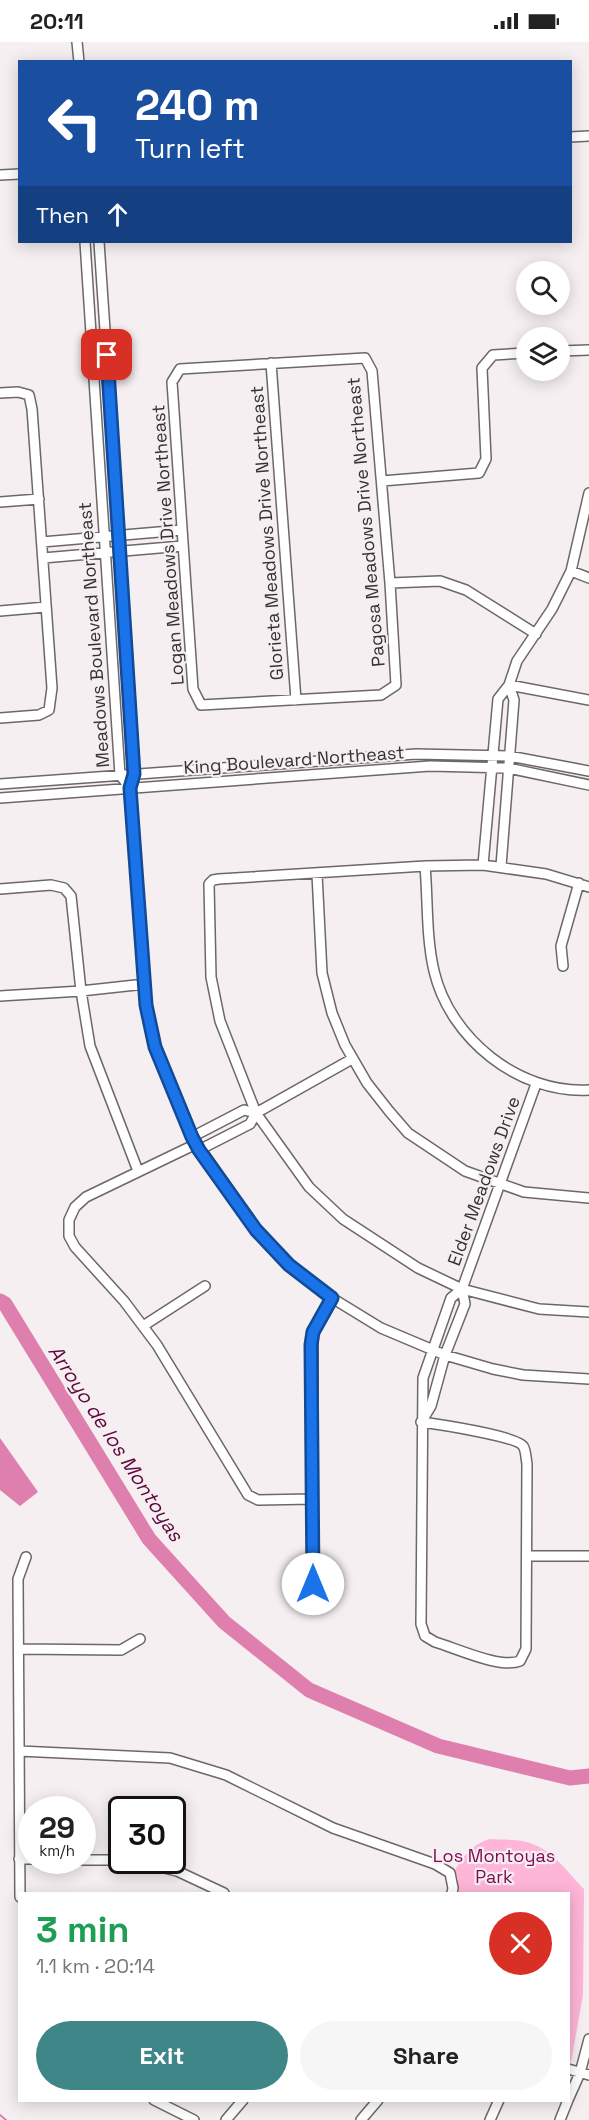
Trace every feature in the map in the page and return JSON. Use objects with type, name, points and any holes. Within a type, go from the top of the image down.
[{"type":"street","points":[[77,42],[79,60]]},
{"type":"street","points":[[572,137],[589,136]]},
{"type":"street","points":[[0,175],[18,174]]},
{"type":"street","name":"Meadows Boulevard Northeast","points":[[85,243],[120,775],[130,788]]},
{"type":"street","name":"Meadows Boulevard Northeast","points":[[99,243],[134,774],[130,788],[146,1005],[155,1047],[196,1144],[256,1230],[289,1265],[332,1298],[381,1328],[445,1355],[493,1369],[523,1375],[589,1379]]},
{"type":"street","points":[[570,351],[589,350]]},
{"type":"street","points":[[382,481],[479,472],[486,459],[482,368],[494,355],[516,354]]},
{"type":"street","name":"Pagosa Meadows Drive Northeast","points":[[272,363],[364,358],[372,371],[390,583],[396,685],[381,695],[296,700]]},
{"type":"street","name":"Logan Meadows Drive Northeast","points":[[272,363],[180,369],[172,382],[182,546],[193,689],[201,705],[296,700]]},
{"type":"street","name":"Glorieta Meadows Drive Northeast","points":[[272,363],[296,700]]},
{"type":"street","points":[[0,393],[18,392],[29,395],[32,409],[52,688],[49,711],[39,715],[0,718]]},
{"type":"street","points":[[483,865],[498,699],[509,685],[517,661],[552,609],[571,571],[589,493]]},
{"type":"street","points":[[0,502],[39,499]]},
{"type":"street","points":[[42,542],[182,530]]},
{"type":"street","points":[[43,558],[182,546]]},
{"type":"street","points":[[571,571],[589,578]]},
{"type":"street","points":[[390,583],[440,581],[466,590],[536,634]]},
{"type":"street","points":[[0,610],[46,607]]},
{"type":"street","points":[[509,685],[589,700]]},
{"type":"street","points":[[501,866],[514,700],[509,685]]},
{"type":"street","name":"King Boulevard Northeast","points":[[0,784],[416,754],[509,756],[589,771]]},
{"type":"street","name":"King Boulevard Northeast","points":[[0,798],[430,766],[508,768],[589,785]]},
{"type":"street","points":[[589,887],[501,866],[483,865],[425,866],[219,879],[209,884],[211,977],[220,1021],[256,1113],[309,1187],[343,1220],[418,1268],[462,1289],[539,1309],[589,1312]]},
{"type":"street","points":[[425,866],[434,971],[442,996],[462,1027],[484,1051],[510,1071],[536,1084],[564,1090],[589,1090]]},
{"type":"street","points":[[317,874],[322,974],[332,1013],[352,1059],[367,1083],[408,1132],[465,1171],[499,1184],[524,1191],[589,1198]]},
{"type":"street","points":[[563,966],[561,946],[579,883]]},
{"type":"street","points":[[0,889],[51,885],[64,888],[71,896],[81,991],[90,1046],[138,1171]]},
{"type":"street","points":[[0,996],[145,984]]},
{"type":"street","points":[[312,1499],[258,1500],[248,1496],[158,1345],[75,1247],[69,1236],[69,1220],[75,1207],[86,1197],[196,1144],[250,1124],[256,1113],[352,1059]]},
{"type":"street","name":"Elder Meadows Drive","points":[[462,1289],[536,1084]]},
{"type":"street","points":[[196,1144],[244,1110],[256,1113]]},
{"type":"street","points":[[143,1326],[206,1286]]},
{"type":"street","points":[[422,1422],[505,1438],[520,1443],[524,1447],[527,1464],[526,1649],[520,1661],[516,1663],[499,1662],[435,1642],[428,1638],[421,1624],[422,1422],[423,1378],[451,1299],[462,1289]]},
{"type":"street","points":[[422,1422],[431,1406],[445,1355],[465,1304],[462,1289]]},
{"type":"street","points":[[301,1601],[313,1584],[313,1332],[332,1298]]},
{"type":"street","points":[[526,1556],[589,1556]]},
{"type":"street","points":[[19,1796],[18,1579],[26,1557]]},
{"type":"street","points":[[19,1649],[121,1650],[140,1639]]},
{"type":"street","points":[[19,1751],[170,1758],[226,1775],[333,1828],[435,1864],[450,1873],[452,1892]]},
{"type":"street","points":[[19,1874],[20,1892]]},
{"type":"street","points":[[184,1874],[223,1892]]},
{"type":"street","points":[[570,2097],[585,2074],[589,2039]]},
{"type":"street","points":[[570,2070],[585,2074]]},
{"type":"street","points":[[158,2102],[194,2120]]},
{"type":"street","points":[[226,2120],[241,2102]]},
{"type":"street","points":[[362,2120],[376,2102]]},
{"type":"street","points":[[490,2120],[498,2102]]},
{"type":"street","points":[[560,2120],[567,2102]]},
{"type":"green space","name":"Los Montoyas Park","points":[[489,1839],[514,1840],[541,1848],[557,1860],[584,1889],[583,1995],[571,2062],[570,1892],[455,1892],[458,1879],[455,1870],[465,1855]]},
{"type":"shaded area","points":[[0,1438],[38,1492],[20,1506],[0,1490]]},
{"type":"waterway","name":"Arroyo de los Montoyas","points":[[0,1301],[5,1304],[149,1539],[224,1622],[309,1690],[438,1746],[570,1778],[589,1776]]},
{"type":"waterway","points":[[0,2115],[6,2120]]},
{"type":"route","points":[[107,355],[134,774],[130,788],[146,1005],[155,1047],[199,1150],[256,1230],[289,1265],[332,1298],[313,1332],[311,1345],[313,1584]]}]
